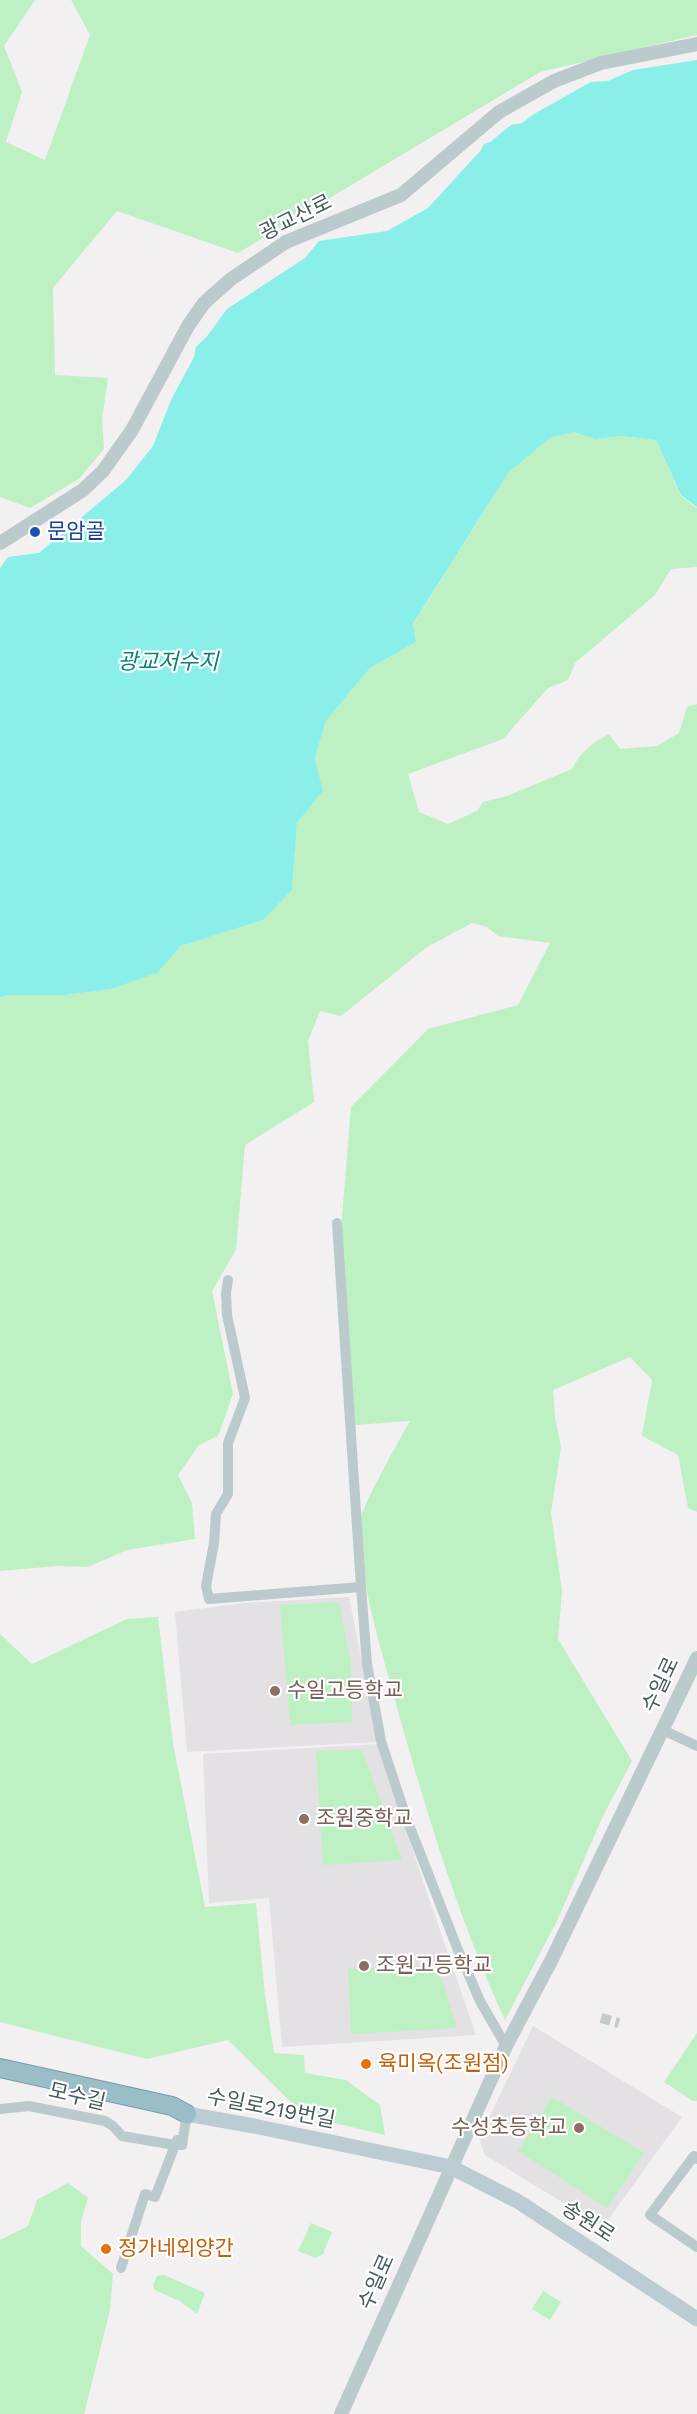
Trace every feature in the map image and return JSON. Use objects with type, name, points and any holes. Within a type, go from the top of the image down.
[{"type":"highway","points":[[0,2068],[172,2106],[187,2115]]},
{"type":"highway","points":[[0,2078],[187,2115]]},
{"type":"main road","name":"수일로219번길","points":[[187,2115],[254,2126],[451,2167]]},
{"type":"main road","name":"송원로","points":[[451,2167],[519,2202],[697,2319]]},
{"type":"street","name":"광교산로","points":[[0,543],[83,490],[103,471],[132,430],[188,326],[204,303],[231,279],[285,242],[401,195],[499,112],[554,81],[601,63],[697,44]]},
{"type":"street","points":[[337,1223],[367,1664],[381,1742],[406,1817],[458,1950],[480,2001],[506,2046]]},
{"type":"street","points":[[228,1280],[227,1315],[245,1398],[228,1443],[228,1494],[216,1514],[214,1543],[206,1586],[209,1599],[361,1587]]},
{"type":"street","name":"수일로","points":[[340,2414],[506,2046],[552,1959],[697,1658]]},
{"type":"street","points":[[663,1730],[697,1746]]},
{"type":"street","name":"모수길","points":[[0,2109],[29,2106],[105,2121],[122,2136],[175,2145]]},
{"type":"street","name":"수일로219번길","points":[[121,2268],[145,2194],[155,2198],[187,2115]]},
{"type":"street","points":[[697,2159],[694,2156],[650,2215],[697,2247]]},
{"type":"shaded area","name":"수일고등학교","points":[[349,1597],[378,1742],[187,1752],[175,1612],[245,1603]]},
{"type":"shaded area","points":[[378,1744],[476,2035],[282,2047],[269,1898],[209,1903],[203,1754]]},
{"type":"shaded area","name":"수성초등학교","points":[[533,2026],[682,2117],[603,2227],[485,2155],[479,2139]]},
{"type":"green space","points":[[0,0],[35,0],[4,46],[22,92],[6,142],[45,160],[90,35],[71,0],[697,0],[697,35],[540,72],[238,253],[117,211],[53,288],[55,375],[108,378],[102,419],[104,449],[79,479],[30,508],[0,497]]},
{"type":"green space","points":[[574,432],[595,439],[621,436],[656,440],[681,496],[697,508],[697,567],[671,569],[655,595],[575,663],[568,680],[548,688],[503,739],[408,774],[419,812],[448,824],[477,811],[483,802],[507,796],[572,769],[579,757],[592,744],[609,734],[620,749],[657,746],[679,733],[687,707],[697,704],[697,1512],[688,1508],[678,1455],[642,1436],[652,1380],[630,1357],[553,1390],[561,1447],[551,1513],[562,1591],[558,1639],[632,1761],[603,1816],[557,1921],[505,2020],[472,1940],[429,1818],[370,1607],[363,1562],[361,1518],[375,1486],[410,1421],[355,1425],[341,1230],[351,1107],[428,1029],[518,1005],[550,943],[498,936],[487,927],[472,923],[427,947],[341,1016],[320,1011],[308,1041],[314,1102],[245,1145],[236,1250],[212,1291],[233,1394],[218,1436],[199,1445],[178,1475],[192,1503],[195,1539],[127,1550],[88,1567],[57,1566],[0,1571],[0,998],[8,995],[65,995],[112,989],[157,973],[181,946],[263,920],[292,890],[297,823],[323,791],[315,758],[326,721],[370,668],[416,642],[413,625],[508,473],[550,438]]},
{"type":"green space","points":[[339,1602],[351,1663],[352,1722],[290,1725],[280,1605]]},
{"type":"green space","points":[[158,1617],[173,1743],[205,1907],[256,1903],[265,1995],[274,2053],[304,2055],[305,2073],[346,2080],[380,2105],[385,2135],[305,2116],[228,2040],[147,2059],[0,2022],[0,1634],[32,1664],[127,1619]]},
{"type":"green space","points":[[362,1750],[402,1860],[323,1865],[316,1751]]},
{"type":"green space","points":[[436,1965],[457,2028],[351,2034],[348,1969]]},
{"type":"green space","points":[[697,2033],[697,2101],[693,2101],[664,2082]]},
{"type":"green space","points":[[552,2097],[644,2153],[607,2208],[518,2151]]},
{"type":"green space","points":[[68,2183],[88,2198],[81,2221],[81,2246],[113,2274],[110,2310],[84,2414],[0,2414],[0,2240],[28,2226],[37,2200]]},
{"type":"green space","points":[[311,2223],[332,2232],[323,2254],[316,2258],[298,2251]]},
{"type":"green space","points":[[164,2275],[205,2293],[197,2314],[181,2302],[155,2290],[153,2285],[157,2276]]},
{"type":"green space","points":[[543,2291],[561,2302],[550,2320],[532,2309]]},
{"type":"water","name":"광교저수지","points":[[697,60],[697,507],[681,495],[656,440],[621,436],[595,439],[574,432],[550,438],[508,473],[413,624],[416,642],[370,668],[326,721],[315,758],[323,791],[297,823],[292,890],[263,920],[181,946],[157,973],[112,989],[65,995],[8,995],[0,998],[0,568],[8,557],[39,553],[126,480],[153,446],[171,400],[194,357],[196,347],[227,309],[305,258],[319,241],[387,231],[428,208],[484,144],[490,142],[511,125],[522,123],[591,82],[608,81],[633,70]]},
{"type":"tunnel","points":[[601,2018],[619,2023]]},
{"type":"place","name":"문암골","points":[[35,532]]},
{"type":"place","name":"수일고등학교","points":[[275,1691]]},
{"type":"place","name":"조원중학교","points":[[304,1819]]},
{"type":"place","name":"조원고등학교","points":[[364,1966]]},
{"type":"place","name":"육미옥(조원점)","points":[[366,2064]]},
{"type":"place","name":"수성초등학교","points":[[579,2128]]},
{"type":"place","name":"정가네외양간","points":[[106,2249]]}]
